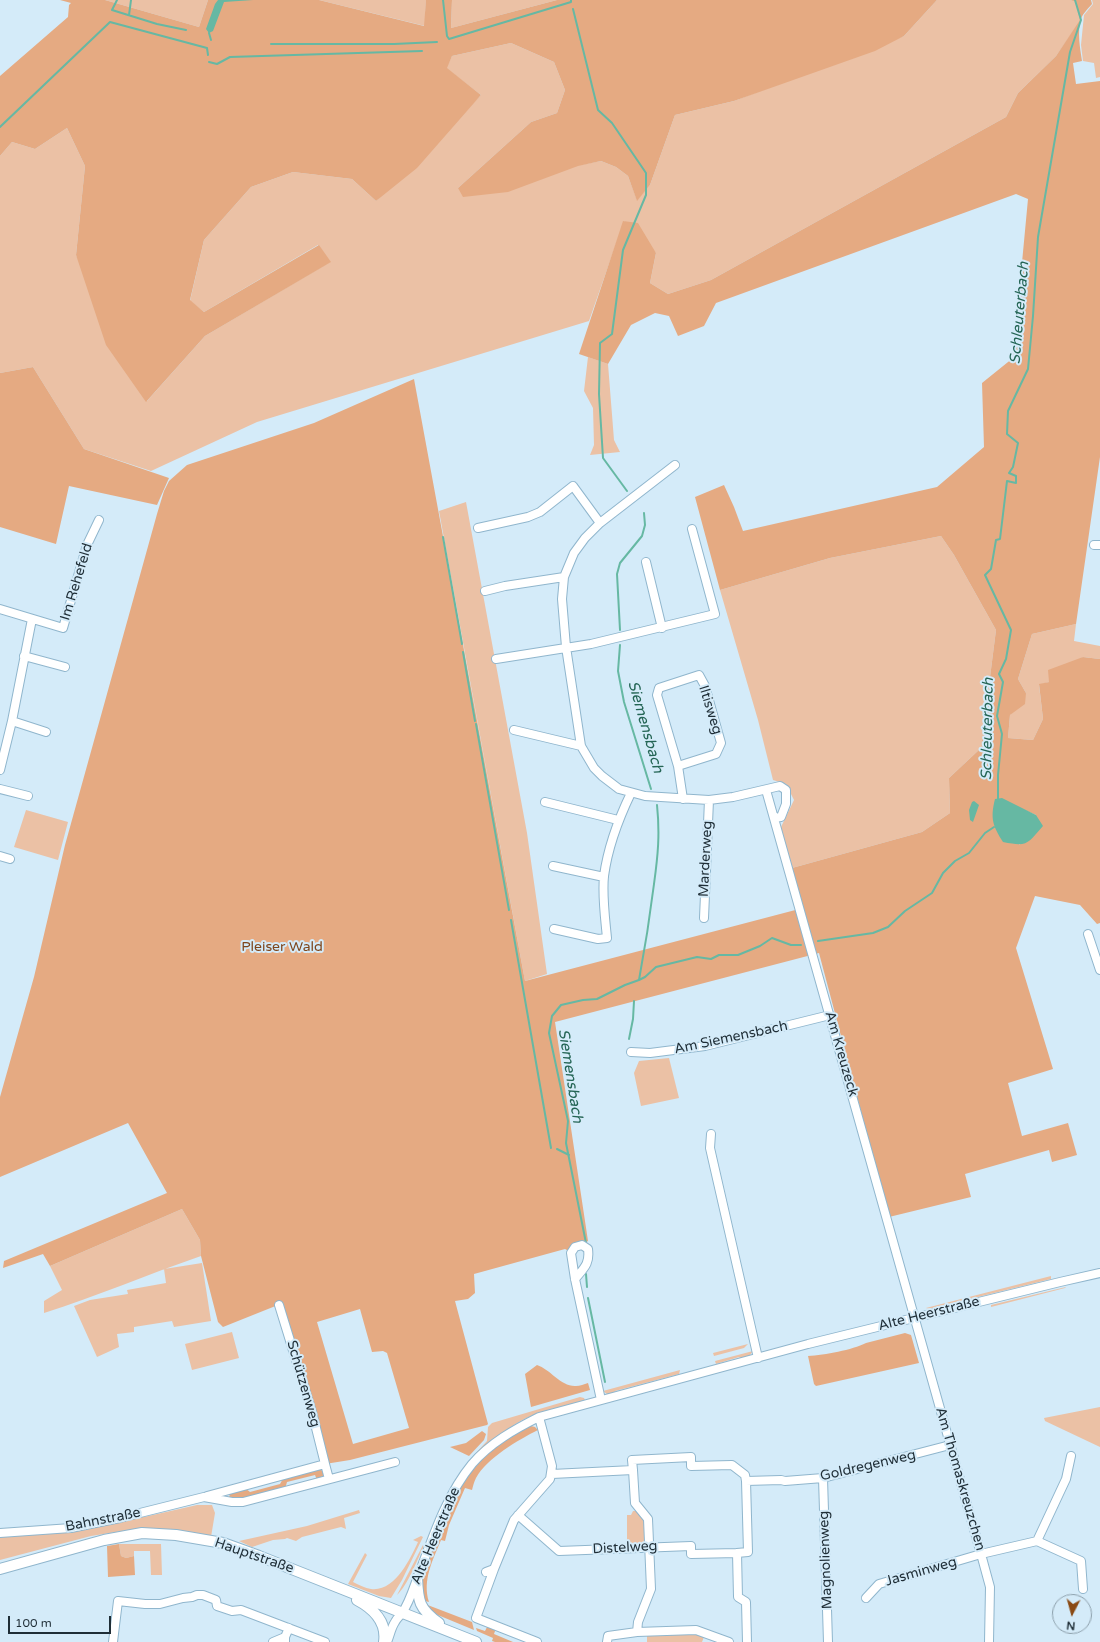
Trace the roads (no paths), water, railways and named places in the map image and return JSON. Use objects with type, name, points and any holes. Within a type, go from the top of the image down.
[{"type":"main road","name":"Hauptstraße","points":[[0,1570],[104,1540],[142,1533],[176,1535],[223,1543],[268,1558],[316,1579],[476,1642]]},
{"type":"main road","points":[[417,1578],[418,1598],[421,1605],[429,1616],[452,1632]]},
{"type":"main road","points":[[316,1579],[366,1605],[381,1619],[385,1634],[384,1642]]},
{"type":"street","points":[[675,465],[600,523],[584,538],[574,553],[564,576],[562,599],[566,647],[581,746],[594,768],[602,776],[619,789],[644,796],[709,800],[733,797],[780,786],[786,790],[787,798],[781,817],[774,818]]},
{"type":"street","points":[[478,528],[528,517],[540,512],[573,486],[600,523]]},
{"type":"street","name":"Im Rehefeld","points":[[0,609],[63,628],[87,545],[99,520]]},
{"type":"street","points":[[496,660],[591,644],[715,614],[692,530]]},
{"type":"street","points":[[646,562],[662,628]]},
{"type":"street","points":[[485,591],[564,576]]},
{"type":"street","points":[[0,770],[12,721],[32,619]]},
{"type":"street","points":[[24,656],[65,667]]},
{"type":"street","name":"Iltisweg","points":[[678,766],[716,754],[721,743],[705,686],[699,675],[659,688],[657,695],[678,766],[683,799]]},
{"type":"street","points":[[12,721],[46,732]]},
{"type":"street","points":[[514,730],[581,746]]},
{"type":"street","points":[[0,789],[28,796]]},
{"type":"street","name":"Am Kreuzeck","points":[[766,790],[914,1318]]},
{"type":"street","points":[[554,929],[598,939],[607,938],[604,903],[604,877],[608,852],[618,820],[631,793]]},
{"type":"street","name":"Marderweg","points":[[704,918],[709,800]]},
{"type":"street","points":[[545,802],[618,820]]},
{"type":"street","points":[[0,856],[10,859]]},
{"type":"street","points":[[553,866],[604,877]]},
{"type":"street","points":[[1088,934],[1100,970]]},
{"type":"street","name":"Am Siemensbach","points":[[631,1052],[650,1054],[705,1046],[830,1015]]},
{"type":"street","points":[[711,1134],[710,1148],[758,1358]]},
{"type":"street","name":"Alte Heerstraße","points":[[388,1642],[395,1621],[402,1613],[451,1495],[473,1463],[500,1439],[516,1428],[539,1417],[758,1358],[1100,1273]]},
{"type":"street","points":[[575,1278],[601,1400]]},
{"type":"street","name":"Schützenweg","points":[[279,1305],[312,1412],[325,1464]]},
{"type":"street","name":"Am Thomaskreuzchen","points":[[914,1318],[990,1587],[989,1642]]},
{"type":"street","points":[[537,1642],[476,1618],[490,1571],[514,1520],[550,1479],[552,1474],[552,1466],[539,1417]]},
{"type":"street","name":"Goldregenweg","points":[[746,1481],[785,1481],[823,1478],[950,1445]]},
{"type":"street","points":[[1071,1456],[1066,1479],[1037,1541],[1081,1561],[1083,1589]]},
{"type":"street","points":[[637,1632],[638,1622],[651,1589],[648,1519],[635,1503],[632,1460],[690,1457],[691,1466],[732,1465],[745,1475],[748,1552],[737,1553],[738,1597],[746,1602],[747,1642]]},
{"type":"street","name":"Bahnstraße","points":[[204,1496],[232,1502],[243,1502],[395,1462]]},
{"type":"street","points":[[325,1464],[329,1479]]},
{"type":"street","name":"Bahnstraße","points":[[0,1533],[71,1528],[120,1518],[325,1464]]},
{"type":"street","points":[[552,1474],[633,1470]]},
{"type":"street","name":"Magnolienweg","points":[[823,1478],[828,1642]]},
{"type":"street","name":"Distelweg","points":[[518,1515],[559,1551],[690,1546],[691,1554],[737,1553]]},
{"type":"street","name":"Jasminweg","points":[[866,1598],[879,1584],[981,1554],[1037,1541]]},
{"type":"street","points":[[113,1642],[118,1601],[160,1604],[197,1595],[203,1595],[216,1600],[217,1606],[232,1611],[241,1610],[325,1642]]},
{"type":"street","points":[[273,1642],[285,1639],[289,1628]]},
{"type":"street","points":[[607,1642],[608,1636],[637,1632],[696,1630],[729,1642]]},
{"type":"waterway","points":[[117,0],[112,10],[157,24],[186,30]]},
{"type":"waterway","points":[[129,15],[131,0]]},
{"type":"waterway","points":[[443,0],[447,36],[449,39],[571,2],[571,0]]},
{"type":"waterway","name":"Schleuterbach","points":[[998,801],[998,775],[1002,734],[997,716],[1003,682],[999,674],[1006,659],[1011,630],[985,575],[991,569],[996,540],[1000,539],[1007,481],[1016,483],[1016,476],[1009,473],[1013,467],[1018,443],[1007,434],[1008,411],[1028,369],[1038,237],[1070,52],[1081,20],[1075,0]]},
{"type":"waterway","name":"Siemensbach","points":[[573,9],[598,110],[612,123],[646,173],[646,195],[623,250],[612,334],[600,343],[599,394],[603,458],[627,491]]},
{"type":"waterway","points":[[0,127],[110,22],[207,48],[208,55]]},
{"type":"waterway","points":[[209,33],[211,40]]},
{"type":"waterway","points":[[271,44],[394,44],[437,42]]},
{"type":"waterway","points":[[209,62],[217,64],[230,57],[422,51]]},
{"type":"waterway","name":"Siemensbach","points":[[620,630],[617,574],[620,563],[642,536],[645,525],[644,513]]},
{"type":"waterway","points":[[443,537],[462,644]]},
{"type":"waterway","name":"Siemensbach","points":[[620,645],[618,671],[624,702],[651,789]]},
{"type":"waterway","points":[[463,652],[475,721]]},
{"type":"waterway","points":[[476,724],[509,910]]},
{"type":"waterway","name":"Siemensbach","points":[[586,1243],[566,1143],[568,1121],[549,1033],[552,1016],[561,1005],[583,1000],[597,999],[625,985],[639,980],[657,864],[657,805]]},
{"type":"waterway","name":"Schleuterbach","points":[[818,941],[873,933],[888,927],[905,911],[932,893],[943,873],[955,861],[969,853],[985,833],[994,827]]},
{"type":"waterway","points":[[511,920],[551,1148]]},
{"type":"waterway","name":"Schleuterbach","points":[[639,980],[645,977],[656,967],[697,957],[711,959],[719,955],[738,955],[760,946],[772,938],[791,945],[801,945]]},
{"type":"waterway","points":[[629,1039],[633,1019],[634,1001]]},
{"type":"waterway","points":[[557,1149],[569,1155]]},
{"type":"waterway","name":"Siemensbach","points":[[586,1274],[587,1287]]},
{"type":"waterway","name":"Siemensbach","points":[[588,1298],[605,1382]]},
{"type":"park label","name":"Pleiser Wald","points":[[282,947]]}]
